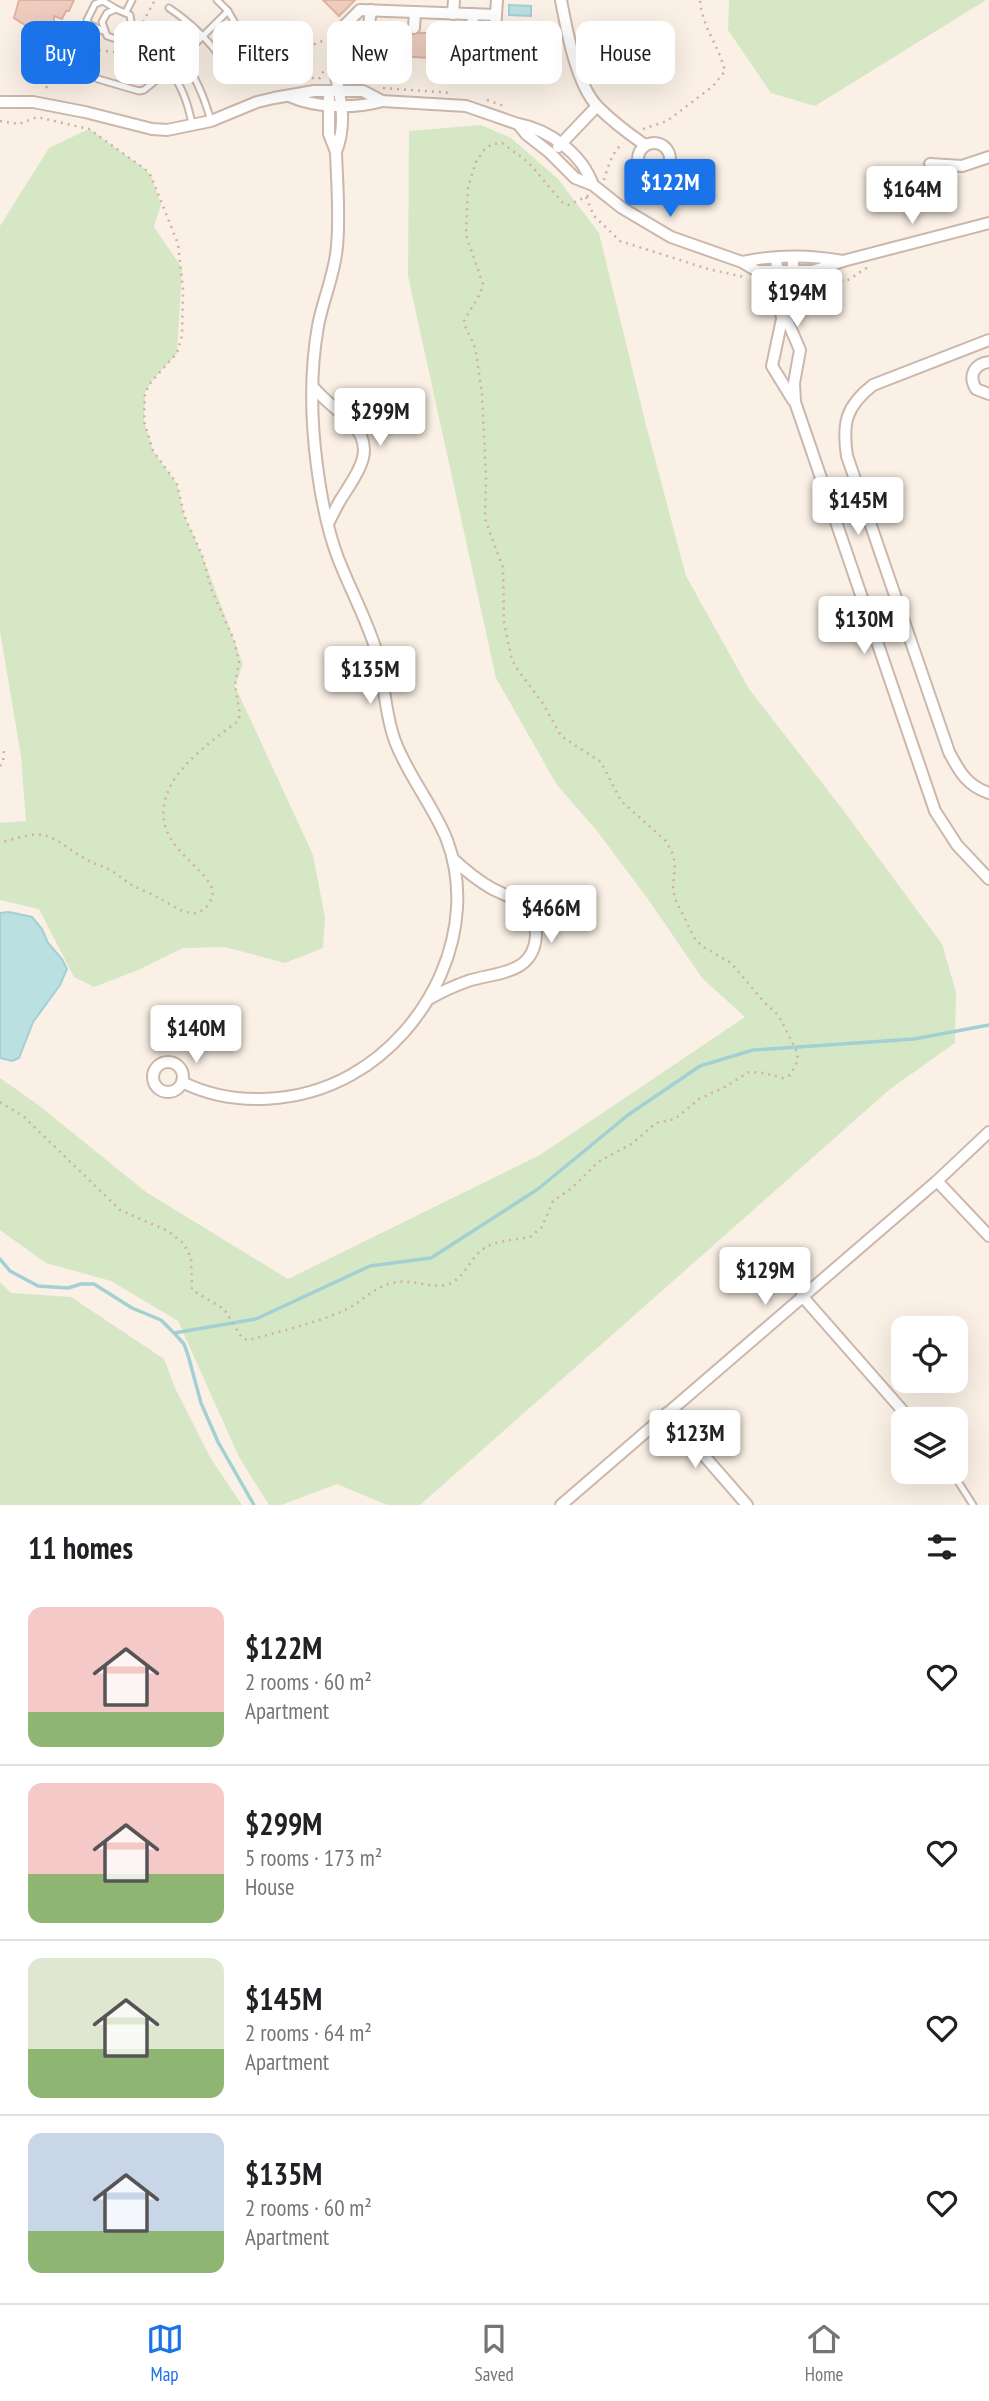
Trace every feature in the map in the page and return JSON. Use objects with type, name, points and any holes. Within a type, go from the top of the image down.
[{"type":"street","points":[[453,15],[454,0]]},
{"type":"street","points":[[496,21],[497,0]]},
{"type":"street","points":[[561,0],[568,34],[588,93],[597,106],[645,145]]},
{"type":"street","points":[[182,1082],[198,1090],[219,1095],[259,1099],[278,1099],[329,1085],[368,1065],[392,1047],[429,999],[446,961],[457,905],[458,881],[453,859],[436,817],[404,763],[395,741],[377,653],[340,563],[328,524],[316,465],[314,387],[318,325],[334,268],[337,246],[336,152],[341,138],[341,104],[335,91],[337,33],[360,10],[388,5],[415,13],[496,15]]},
{"type":"street","points":[[370,21],[371,10]]},
{"type":"street","points":[[414,28],[415,13]]},
{"type":"street","points":[[473,14],[473,21]]},
{"type":"street","points":[[0,102],[33,102],[167,130],[211,121],[257,102],[314,91],[363,91],[382,101]]},
{"type":"street","points":[[335,91],[328,104],[329,134],[336,152]]},
{"type":"street","points":[[289,96],[305,103],[368,105],[382,101],[466,106],[542,130],[588,170],[595,187]]},
{"type":"street","points":[[551,154],[597,106]]},
{"type":"street","points":[[518,124],[575,178],[595,187],[648,225],[671,237],[742,262],[757,271],[824,269],[843,261],[989,223]]},
{"type":"street","points":[[930,164],[962,166],[989,157]]},
{"type":"street","points":[[742,262],[793,257],[843,261]]},
{"type":"street","points":[[793,257],[793,296],[787,320],[800,350],[794,383],[795,402]]},
{"type":"street","points":[[776,258],[782,319],[772,366],[795,402],[935,811],[957,845],[989,879]]},
{"type":"street","points":[[989,340],[873,385],[857,398],[848,413],[843,432],[847,456],[949,752],[968,782],[989,793]]},
{"type":"street","points":[[989,362],[979,365],[972,379],[976,389],[989,394]]},
{"type":"street","points":[[314,387],[353,424],[362,435],[364,445],[362,465],[338,502],[328,524]]},
{"type":"street","points":[[429,999],[469,981],[513,970],[522,964],[535,946],[536,929],[527,909],[478,880],[453,859]]},
{"type":"street","points":[[561,1505],[937,1181],[989,1132]]},
{"type":"street","points":[[937,1181],[989,1236]]},
{"type":"street","points":[[802,1296],[899,1407]]},
{"type":"street","points":[[667,1413],[747,1505]]},
{"type":"lane","points":[[126,12],[132,0]]},
{"type":"lane","points":[[217,0],[234,21]]},
{"type":"lane","points":[[114,39],[89,24],[87,18],[95,4],[100,1],[126,12],[130,21]]},
{"type":"lane","points":[[169,8],[203,34],[213,46]]},
{"type":"lane","points":[[104,32],[104,17],[116,9]]},
{"type":"lane","points":[[199,38],[228,11]]},
{"type":"lane","points":[[115,84],[138,91],[151,84]]},
{"type":"lane","points":[[180,84],[188,102],[193,126]]},
{"type":"lane","points":[[198,84],[211,121]]},
{"type":"lane","points":[[960,1484],[973,1505]]},
{"type":"path","points":[[143,21],[155,0]]},
{"type":"path","points":[[0,1102],[23,1117],[120,1210],[168,1231],[180,1240],[191,1257],[192,1290],[224,1309],[242,1338],[248,1340],[342,1312],[357,1304],[376,1288],[394,1282],[444,1285],[458,1280],[482,1250],[490,1245],[530,1237],[542,1227],[553,1201],[572,1188],[598,1162],[633,1143],[656,1124],[675,1119],[699,1099],[749,1072],[783,1078],[790,1075],[798,1054],[779,1016],[731,962],[702,947],[695,939],[675,899],[674,863],[672,852],[665,840],[621,801],[601,762],[561,736],[544,705],[515,666],[506,639],[503,568],[485,519],[482,394],[474,344],[464,321],[483,284],[466,235],[468,187],[475,162],[483,150],[502,143],[528,162],[547,187],[568,205],[578,202],[602,184],[618,147],[648,127],[667,121],[713,86],[724,71],[721,55],[712,43],[701,16],[700,0]]},
{"type":"path","points":[[313,45],[325,40],[325,50]]},
{"type":"path","points":[[46,88],[66,59],[77,52],[88,48],[114,51]]},
{"type":"path","points":[[0,121],[19,124],[37,117],[89,129],[151,176],[174,232],[182,268],[181,336],[177,353],[151,382],[145,393],[144,421],[153,451],[177,484],[184,515],[202,555],[212,591],[234,640],[239,662],[234,685],[240,714],[238,721],[179,773],[164,802],[162,816],[166,830],[175,846],[206,877],[213,890],[211,901],[202,911],[184,911],[132,885],[110,870],[86,860],[47,836],[36,834],[0,842]]},
{"type":"path","points":[[0,766],[4,750]]},
{"type":"green space","points":[[729,0],[986,0],[815,106],[771,93],[728,30]]},
{"type":"green space","points":[[481,125],[511,138],[558,179],[599,233],[686,576],[749,689],[942,944],[956,992],[955,1043],[890,1089],[420,1505],[387,1505],[337,1484],[281,1505],[269,1505],[239,1457],[178,1321],[111,1281],[46,1263],[0,1230],[0,1078],[37,1104],[146,1192],[288,1279],[540,1155],[745,1017],[702,978],[597,831],[557,785],[496,678],[408,276],[409,131]]},
{"type":"green space","points":[[89,129],[151,176],[161,204],[154,227],[182,268],[177,353],[151,382],[145,393],[144,421],[153,451],[177,484],[184,515],[243,664],[235,686],[313,855],[325,918],[323,948],[285,963],[225,947],[183,948],[94,987],[74,977],[39,909],[0,900],[0,823],[26,821],[21,756],[0,631],[0,226],[49,148]]},
{"type":"green space","points":[[0,1282],[11,1293],[71,1297],[164,1359],[175,1388],[211,1459],[242,1505],[0,1505]]},
{"type":"water","points":[[509,5],[531,6],[531,16],[509,15]]},
{"type":"water","points":[[9,912],[32,917],[67,969],[60,985],[33,1022],[19,1058],[12,1061],[0,1058],[0,913]]},
{"type":"building","points":[[19,0],[74,0],[62,19],[54,16],[54,21],[21,22],[14,18]]},
{"type":"building","points":[[323,0],[355,0],[339,16]]},
{"type":"building","points":[[412,33],[426,33],[426,58],[412,57]]},
{"type":"waterway","points":[[174,1333],[256,1319],[370,1266],[431,1258],[538,1189],[628,1115],[700,1066],[753,1050],[914,1039],[989,1025]]},
{"type":"waterway","points":[[0,1259],[10,1271],[38,1286],[68,1288],[94,1284],[132,1308],[161,1320],[184,1344],[201,1403],[218,1442],[254,1505]]}]
